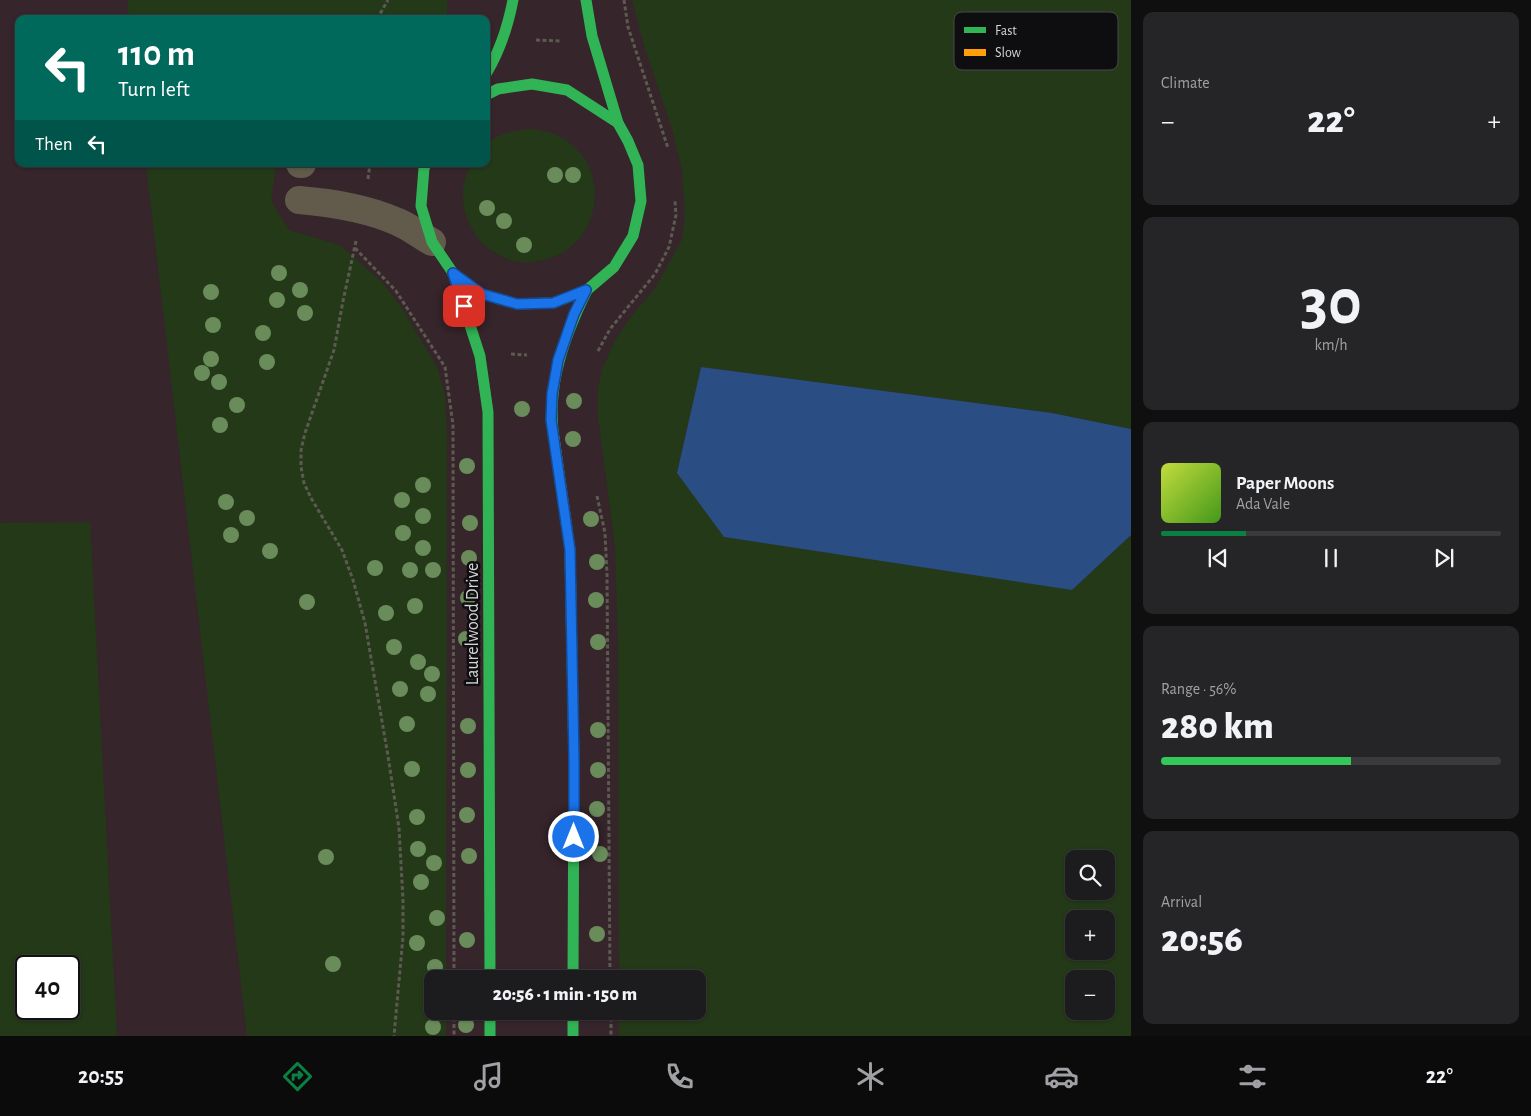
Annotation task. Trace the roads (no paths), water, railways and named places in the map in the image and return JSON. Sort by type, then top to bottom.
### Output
[{"type":"street","points":[[490,68],[505,35],[513,0]]},
{"type":"street","points":[[424,167],[421,206],[432,242],[453,273],[482,294],[517,304],[553,303],[586,290],[614,267],[633,236],[641,201],[638,165],[618,123],[592,36],[586,0]]},
{"type":"street","points":[[490,93],[498,90],[532,84],[567,90],[618,123]]},
{"type":"street","points":[[299,200],[333,203],[399,222],[432,242]]},
{"type":"street","name":"Laurelwood Drive","points":[[453,273],[480,356],[488,412],[490,970]]},
{"type":"street","points":[[573,970],[574,760],[570,550],[551,420],[552,394],[558,360],[574,314],[586,290]]},
{"type":"street","points":[[490,1020],[490,1036]]},
{"type":"street","points":[[573,1020],[573,1036]]},
{"type":"water","points":[[701,367],[1052,413],[1131,429],[1131,535],[1072,590],[724,537],[677,473]]}]
